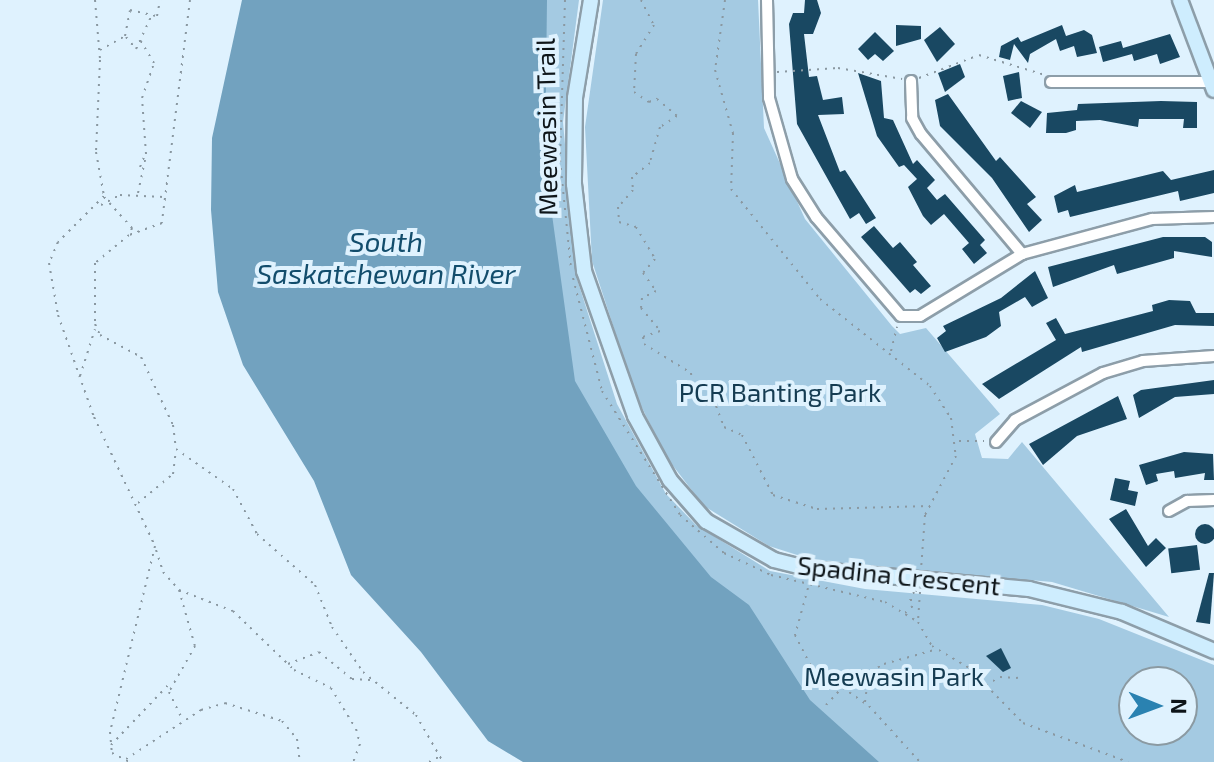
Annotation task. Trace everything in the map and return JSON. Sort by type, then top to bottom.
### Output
[{"type":"street","name":"Spadina Crescent","points":[[591,0],[575,98],[574,184],[584,271],[605,343],[670,480],[706,521],[774,560],[1029,589],[1090,603],[1214,651]]},
{"type":"street","points":[[767,0],[769,98],[783,158],[816,217],[891,309],[908,318],[920,316],[1022,254],[1152,219],[1214,217]]},
{"type":"street","points":[[1051,82],[1213,85],[1180,0]]},
{"type":"street","points":[[911,81],[912,118],[921,134],[1022,254]]},
{"type":"street","points":[[996,442],[1015,420],[1103,373],[1143,361],[1214,356]]},
{"type":"street","points":[[1169,511],[1187,501],[1214,500]]},
{"type":"path","points":[[95,0],[100,51],[96,142],[106,203],[132,228],[129,235]]},
{"type":"path","points":[[139,8],[140,0]]},
{"type":"path","points":[[100,51],[125,36],[130,10],[139,8],[157,16],[160,0]]},
{"type":"path","points":[[80,377],[95,324],[95,263],[129,235],[162,223],[190,0]]},
{"type":"path","name":"Meewasin Trail","points":[[565,0],[562,210],[590,363],[602,391],[680,515],[724,553],[808,585],[863,593],[905,613],[918,622],[935,649],[985,686],[1033,729],[1128,762]]},
{"type":"path","points":[[641,0],[654,25],[636,54],[634,92],[649,102],[657,99],[677,116],[660,127],[650,163],[632,177],[633,190],[618,207],[619,222],[636,227],[655,259],[643,273],[656,291],[642,298],[641,308],[660,331],[643,337],[644,344],[691,373],[693,398],[716,406],[724,427],[742,435],[773,495],[817,509],[840,504],[930,506]]},
{"type":"path","points":[[725,0],[714,59],[719,100],[733,133],[731,189],[826,305],[891,353],[941,401],[957,441],[950,476],[930,506],[915,577],[920,592],[905,613]]},
{"type":"path","points":[[125,36],[136,49],[152,14]]},
{"type":"path","points":[[138,193],[141,168],[138,161],[145,157],[142,98],[154,63],[141,41]]},
{"type":"path","points":[[928,75],[979,55],[1038,69]]},
{"type":"path","points":[[777,72],[838,68],[893,77]]},
{"type":"path","points":[[165,197],[138,193],[100,205],[58,242],[49,263],[80,377],[138,503],[163,572],[179,590],[233,611],[288,664],[331,688],[347,711],[360,744],[353,762]]},
{"type":"path","points":[[100,205],[104,196]]},
{"type":"path","points":[[95,324],[100,335],[141,357],[173,425],[176,449],[173,474],[138,503]]},
{"type":"path","points":[[891,353],[897,327]]},
{"type":"path","points":[[957,441],[977,441]]},
{"type":"path","points":[[176,449],[233,489],[257,534],[315,585],[332,627],[371,680],[416,715],[443,762]]},
{"type":"path","points":[[130,762],[110,746],[119,673],[155,546]]},
{"type":"path","points":[[912,560],[917,560]]},
{"type":"path","points":[[808,585],[795,635],[810,665],[865,704],[920,762]]},
{"type":"path","points":[[110,746],[195,655],[179,590]]},
{"type":"path","points":[[915,602],[918,622]]},
{"type":"path","points":[[826,705],[843,687],[869,676],[884,664],[935,649]]},
{"type":"path","points":[[288,664],[319,652],[352,679],[371,680]]},
{"type":"path","points":[[865,704],[869,676]]},
{"type":"path","points":[[985,686],[1000,677],[1021,678]]},
{"type":"path","points":[[172,682],[169,698],[183,722]]},
{"type":"path","points":[[120,757],[132,756],[215,703],[259,709],[290,729],[300,762]]},
{"type":"path","points":[[429,762],[441,756]]},
{"type":"green space","name":"Meewasin Park","points":[[540,0],[579,0],[563,122],[577,279],[617,404],[666,494],[696,525],[770,571],[865,589],[1042,605],[1099,619],[1214,665],[1214,762],[858,762],[646,513],[563,377],[544,220]]},
{"type":"green space","name":"PCR Banting Park","points":[[603,0],[758,0],[764,128],[805,219],[900,334],[926,328],[1000,414],[975,434],[982,458],[1008,459],[1022,442],[1169,617],[1052,582],[816,561],[769,546],[704,506],[667,458],[636,396],[592,261],[585,127]]},
{"type":"water","name":"South Saskatchewan River","points":[[242,0],[547,0],[545,164],[575,381],[636,486],[711,577],[749,605],[810,700],[879,762],[523,762],[488,741],[421,652],[351,575],[314,481],[243,365],[218,292],[211,210],[212,138]]},
{"type":"building","points":[[805,0],[817,0],[821,13],[813,34],[804,34],[809,77],[817,76],[823,100],[842,97],[844,114],[818,115],[840,172],[845,170],[876,218],[866,224],[859,213],[850,219],[797,124],[789,24],[793,13],[804,13]]},
{"type":"building","points":[[896,25],[921,26],[921,39],[896,46]]},
{"type":"building","points":[[1062,25],[1066,36],[1084,30],[1092,35],[1097,53],[1077,57],[1074,46],[1060,51],[1056,39],[1030,54],[1028,63],[1014,44],[1010,60],[999,57],[1001,46],[1018,37],[1021,42]]},
{"type":"building","points":[[940,27],[955,44],[937,62],[924,40]]},
{"type":"building","points":[[875,32],[894,51],[883,61],[875,54],[868,60],[858,49]]},
{"type":"building","points":[[1170,34],[1180,57],[1160,64],[1157,54],[1134,61],[1132,54],[1103,62],[1099,47],[1121,41],[1123,48]]},
{"type":"building","points":[[960,64],[965,77],[945,92],[938,73]]},
{"type":"building","points":[[1019,72],[1022,98],[1008,101],[1003,76]]},
{"type":"building","points":[[858,73],[881,81],[884,118],[893,120],[913,164],[917,160],[935,180],[927,188],[937,200],[945,194],[985,240],[980,245],[987,253],[974,264],[962,249],[969,243],[944,214],[931,225],[923,216],[908,187],[917,179],[904,165],[899,167],[877,136]]},
{"type":"building","points":[[948,94],[996,161],[1000,157],[1036,197],[1027,204],[1042,220],[1029,232],[992,178],[940,126],[935,100]]},
{"type":"building","points":[[1021,101],[1042,112],[1030,128],[1011,113]]},
{"type":"building","points":[[1197,102],[1197,128],[1183,128],[1184,119],[1139,119],[1138,127],[1100,120],[1076,121],[1076,130],[1066,133],[1046,133],[1047,113],[1077,110],[1078,104]]},
{"type":"building","points":[[1214,170],[1214,193],[1180,201],[1178,191],[1070,217],[1068,210],[1058,213],[1054,196],[1075,185],[1077,192],[1163,171],[1171,180]]},
{"type":"building","points":[[874,226],[893,248],[900,242],[917,262],[913,265],[931,286],[921,294],[915,289],[910,293],[861,237]]},
{"type":"building","points":[[1163,237],[1205,237],[1212,242],[1212,257],[1174,251],[1174,258],[1117,274],[1114,265],[1053,287],[1048,267]]},
{"type":"building","points":[[1035,271],[1048,298],[1032,307],[1025,297],[999,312],[1001,326],[986,337],[945,352],[937,338],[946,331],[943,326],[1001,298]]},
{"type":"building","points":[[1169,300],[1190,301],[1196,313],[1214,313],[1214,326],[1175,325],[1082,352],[1081,347],[999,399],[982,384],[1056,340],[1046,323],[1056,318],[1065,334],[1153,311],[1152,305]]},
{"type":"building","points":[[1214,380],[1214,394],[1175,397],[1139,418],[1133,395],[1141,390]]},
{"type":"building","points":[[1118,396],[1127,419],[1077,436],[1043,465],[1029,444]]},
{"type":"building","points":[[1184,452],[1213,454],[1214,480],[1204,480],[1205,473],[1175,478],[1174,471],[1156,474],[1158,481],[1146,485],[1139,465]]},
{"type":"building","points":[[1115,478],[1130,481],[1128,490],[1138,492],[1135,506],[1110,500]]},
{"type":"building","points":[[1126,509],[1148,546],[1156,538],[1166,548],[1146,567],[1109,519]]},
{"type":"building","points":[[1201,524],[1209,524],[1215,534],[1209,544],[1201,544],[1195,538],[1195,530]]},
{"type":"building","points":[[1197,545],[1200,570],[1171,573],[1168,549]]},
{"type":"building","points":[[1209,573],[1214,573],[1210,624],[1196,622]]},
{"type":"building","points":[[1001,648],[1011,668],[1003,672],[986,656]]}]
